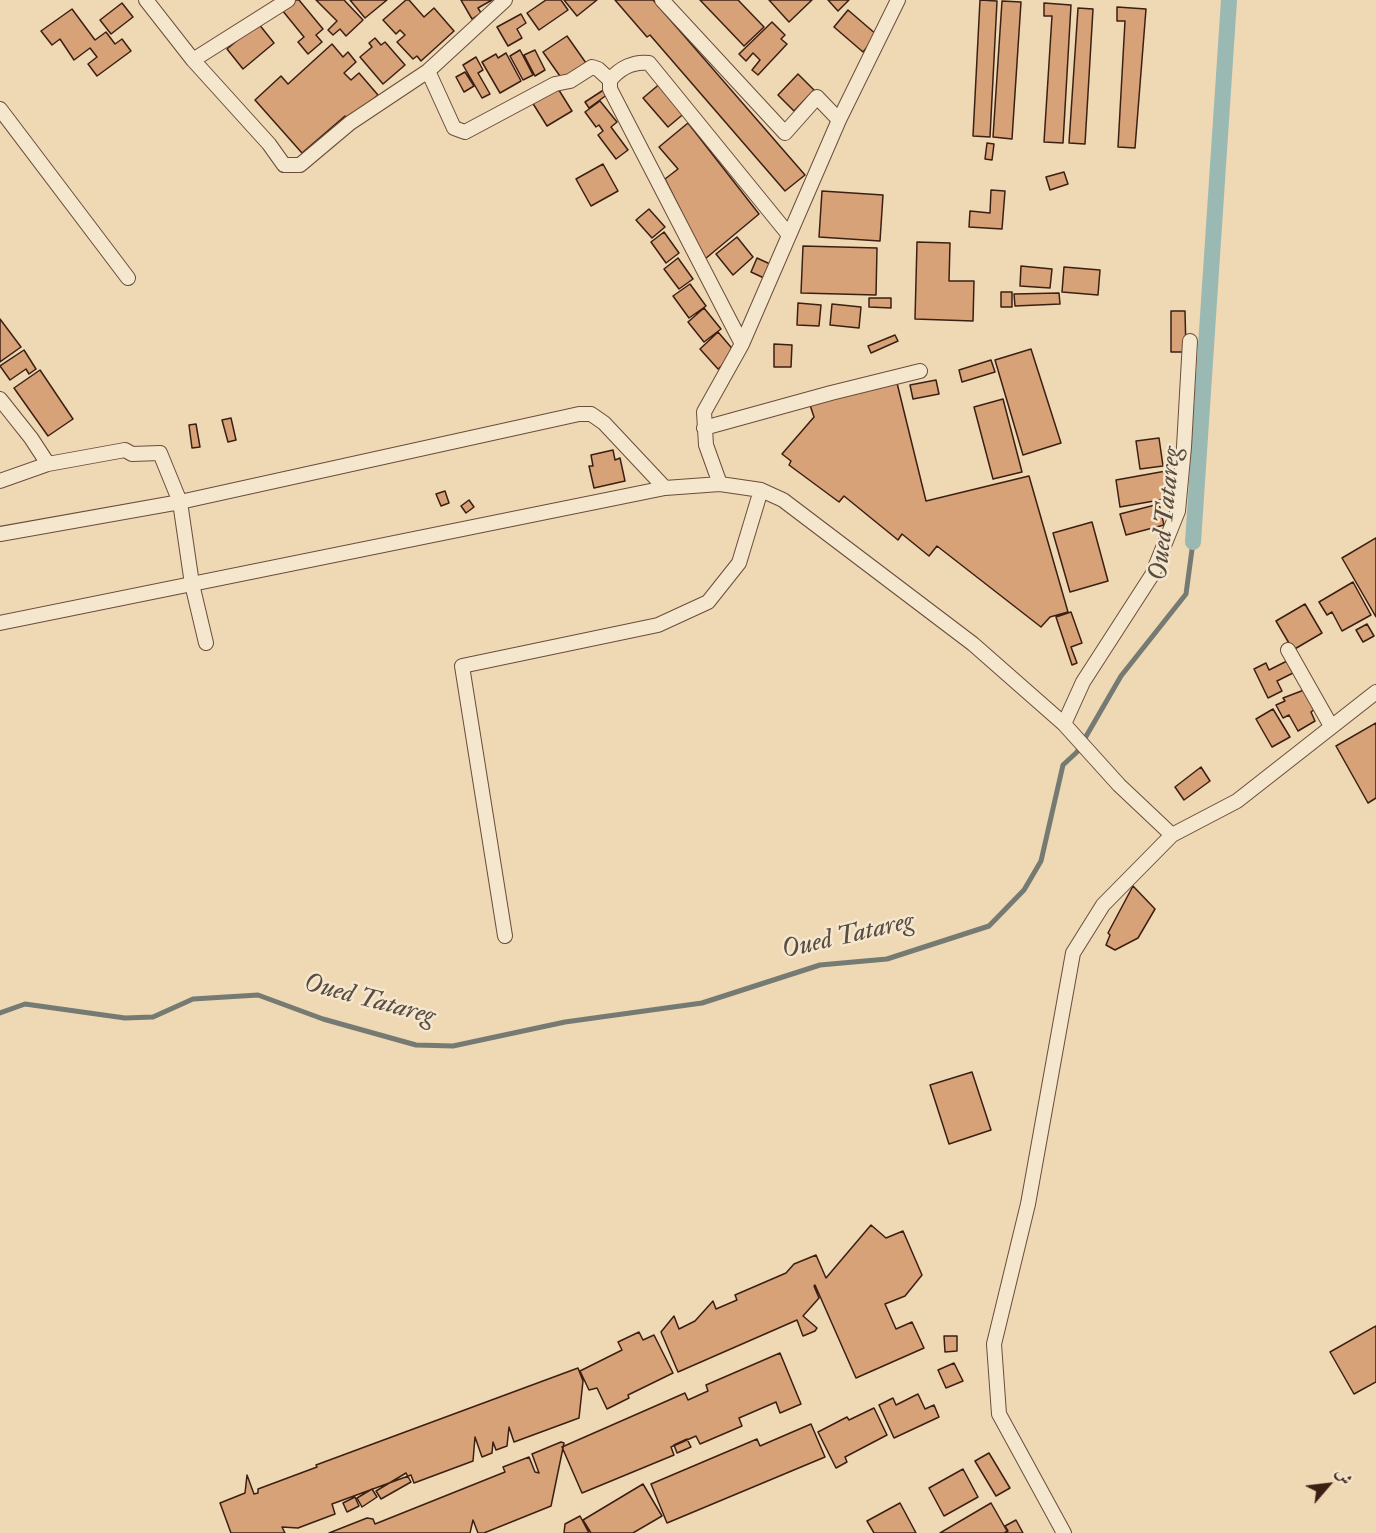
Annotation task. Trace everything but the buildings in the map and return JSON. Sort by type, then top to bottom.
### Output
[{"type":"street","points":[[146,0],[193,60],[269,144],[284,165],[300,165],[350,123],[428,71],[505,0]]},
{"type":"street","points":[[193,60],[288,0]]},
{"type":"street","points":[[662,0],[784,133],[817,97],[839,120]]},
{"type":"street","points":[[720,484],[706,445],[704,412],[742,344],[839,120],[898,0]]},
{"type":"street","points":[[742,344],[610,89],[610,80],[615,74],[639,62],[649,63],[789,235]]},
{"type":"street","points":[[428,71],[454,128],[465,132],[555,84],[570,81],[592,67],[598,69],[610,80]]},
{"type":"street","points":[[0,109],[128,278]]},
{"type":"street","points":[[1064,724],[1083,682],[1152,575],[1178,512],[1190,341]]},
{"type":"street","points":[[704,428],[920,371]]},
{"type":"street","points":[[0,399],[32,438],[48,464]]},
{"type":"street","points":[[0,534],[180,502],[579,414],[591,414],[604,423],[665,488]]},
{"type":"street","points":[[0,481],[48,464],[124,450],[132,454],[160,453],[180,502],[192,584],[206,643]]},
{"type":"street","points":[[0,623],[665,488],[720,484],[761,489],[783,500],[973,644],[1064,724],[1119,785],[1172,835]]},
{"type":"street","points":[[505,936],[462,666],[658,625],[708,602],[739,563],[761,489]]},
{"type":"street","points":[[1288,650],[1330,726]]},
{"type":"street","points":[[1064,1533],[999,1414],[994,1344],[1028,1204],[1073,952],[1103,905],[1172,835],[1237,801],[1376,692]]},
{"type":"waterway","name":"Oued Tatareg","points":[[1193,542],[1229,0]]},
{"type":"waterway","name":"Oued Tatareg","points":[[0,1013],[25,1004],[125,1018],[153,1017],[193,999],[258,995],[323,1019],[416,1045],[453,1046],[565,1022],[702,1003],[820,965],[887,959],[989,926],[1024,890],[1041,861],[1063,765],[1077,752],[1121,676],[1186,594],[1193,542]]}]
